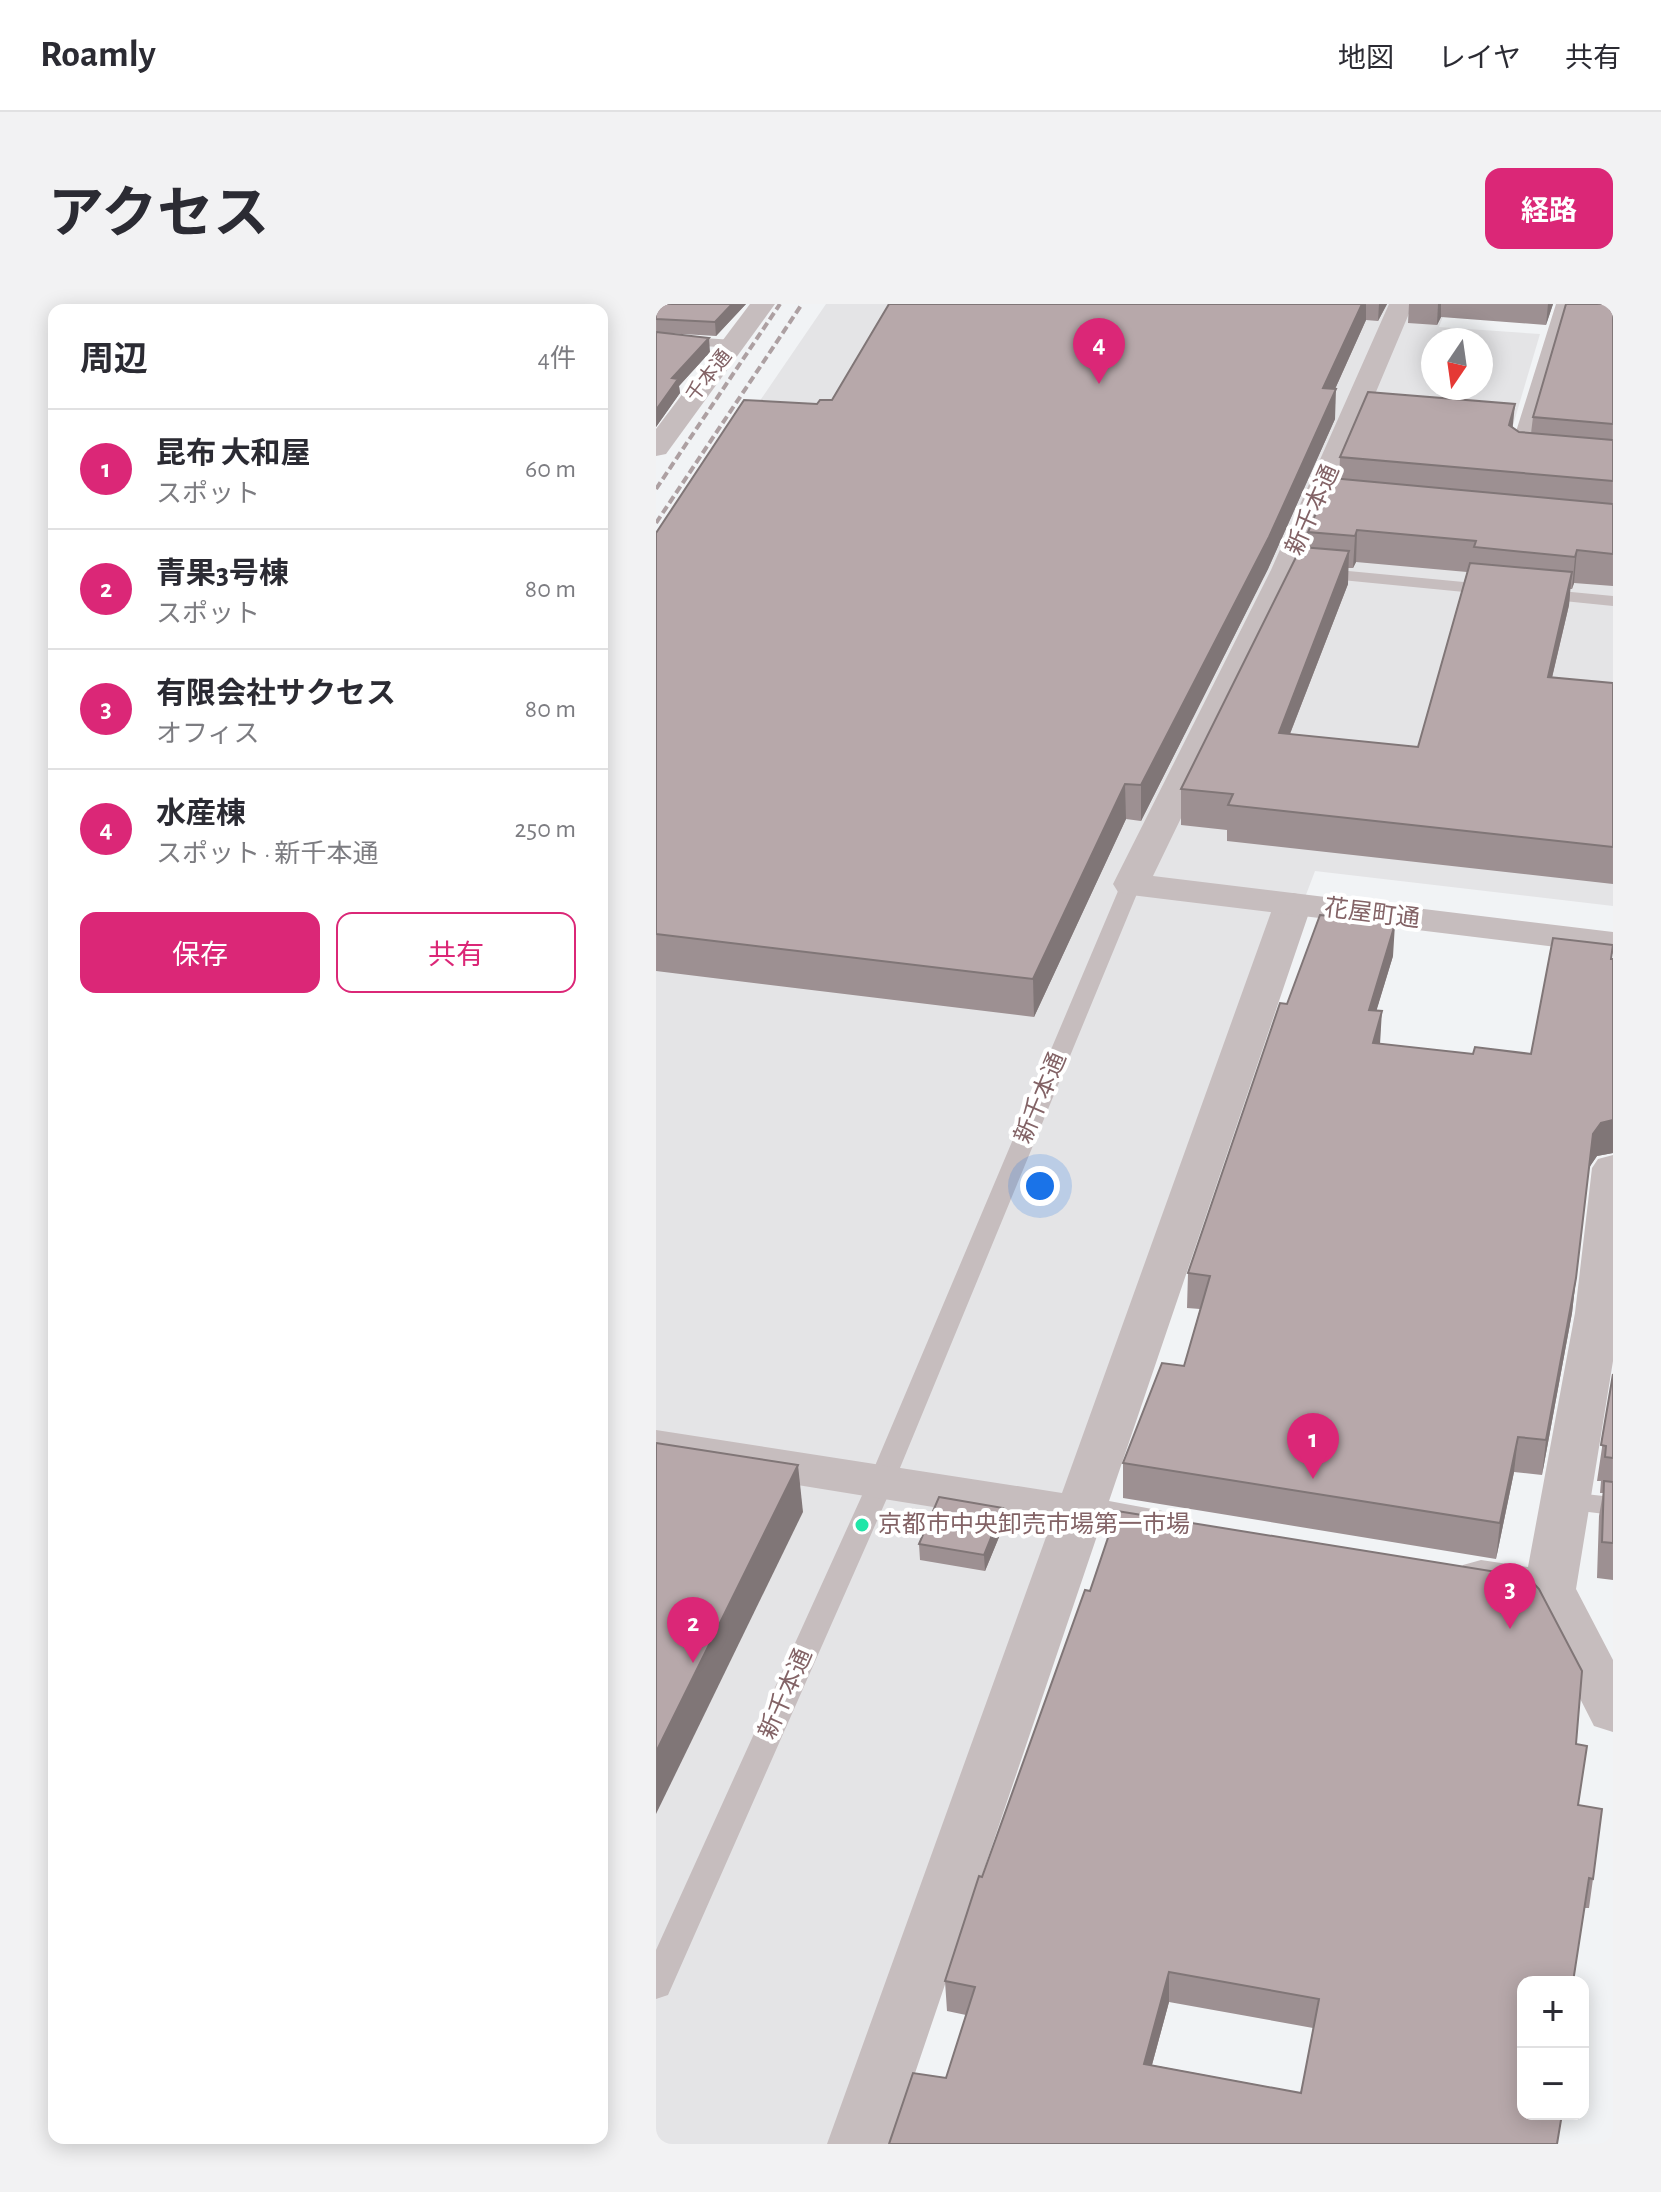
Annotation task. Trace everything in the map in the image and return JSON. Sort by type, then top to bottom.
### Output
[{"type":"street","name":"千本通","points":[[656,448],[670,408],[734,344],[763,304]]},
{"type":"street","name":"新千本通","points":[[1131,884],[1286,570],[1401,304]]},
{"type":"street","points":[[1319,498],[1350,501]]},
{"type":"street","name":"花屋町通","points":[[1131,884],[1613,943]]},
{"type":"street","points":[[859,2144],[1293,904]]},
{"type":"street","points":[[1613,1168],[1606,1314],[1550,1589],[1613,1712]]},
{"type":"street","points":[[656,1446],[1221,1536]]},
{"type":"street","points":[[1440,1572],[1550,1589]]},
{"type":"lane","points":[[1544,456],[1517,454],[1563,304]]},
{"type":"lane","points":[[656,339],[734,344]]},
{"type":"lane","points":[[1286,570],[1613,601]]},
{"type":"lane","name":"新千本通","points":[[656,1986],[882,1480],[1131,884]]},
{"type":"lane","points":[[1566,1501],[1613,1506]]},
{"type":"shaded area","name":"京都市中央卸売市場第一市場","points":[[826,304],[1448,304],[1439,327],[1453,328],[1421,328],[1421,400],[1493,400],[1493,331],[1540,334],[1511,432],[1613,532],[1613,906],[1315,871],[834,2144],[656,2144],[656,553]]},
{"type":"building","points":[[656,304],[732,304],[715,322],[656,319]]},
{"type":"building","points":[[889,304],[1362,304],[1323,388],[1336,389],[1269,537],[1141,785],[1125,784],[1033,979],[656,934],[656,533],[744,400],[817,404],[820,400],[832,400]]},
{"type":"building","points":[[1566,304],[1613,304],[1613,424],[1533,417]]},
{"type":"building","points":[[656,332],[709,338],[672,378],[678,379],[656,410]]},
{"type":"building","points":[[1368,392],[1421,396],[1421,400],[1515,404],[1509,425],[1519,432],[1613,440],[1613,481],[1340,457]]},
{"type":"building","points":[[1331,478],[1613,504],[1613,554],[1577,550],[1575,557],[1474,547],[1476,541],[1357,530],[1355,536],[1308,532]]},
{"type":"building","points":[[1301,547],[1349,551],[1279,733],[1418,747],[1470,563],[1572,572],[1548,677],[1613,683],[1613,847],[1228,805],[1233,794],[1181,789]]},
{"type":"building","points":[[1320,915],[1395,924],[1369,1010],[1382,1011],[1373,1043],[1473,1054],[1475,1047],[1531,1054],[1553,938],[1613,945],[1613,1120],[1601,1123],[1593,1134],[1576,1278],[1546,1440],[1518,1437],[1500,1523],[1123,1463],[1162,1363],[1184,1366],[1210,1276],[1188,1273],[1280,1003],[1287,1004]]},
{"type":"building","points":[[1613,1374],[1613,1458],[1605,1457],[1606,1446],[1601,1445]]},
{"type":"building","points":[[656,1443],[798,1465],[656,1752]]},
{"type":"building","points":[[1604,1481],[1613,1482],[1613,1543],[1602,1542]]},
{"type":"building","points":[[939,1497],[1003,1508],[984,1555],[919,1544]]},
{"type":"building","points":[[1117,1511],[1528,1577],[1539,1589],[1582,1671],[1576,1744],[1587,1746],[1578,1805],[1602,1809],[1593,1879],[1589,1878],[1574,1976],[1517,1976],[1517,2120],[1561,2120],[1557,2144],[889,2144],[913,2073],[946,2078],[975,1987],[945,1981],[979,1876],[982,1877],[1085,1590],[1090,1591]],"holes":[[[1169,1972],[1319,1999],[1301,2093],[1144,2064]]]},
{"type":"railway","points":[[656,489],[780,304]]},
{"type":"railway","points":[[656,523],[802,304]]},
{"type":"place","name":"水産棟","points":[[1099,384]]},
{"type":"place","name":"昆布 大和屋","points":[[1313,1479]]},
{"type":"place","name":"京都市中央卸売市場第一市場","points":[[862,1525]]},
{"type":"place","name":"有限会社サクセス","points":[[1510,1629]]},
{"type":"place","name":"青果3号棟","points":[[693,1663]]}]
